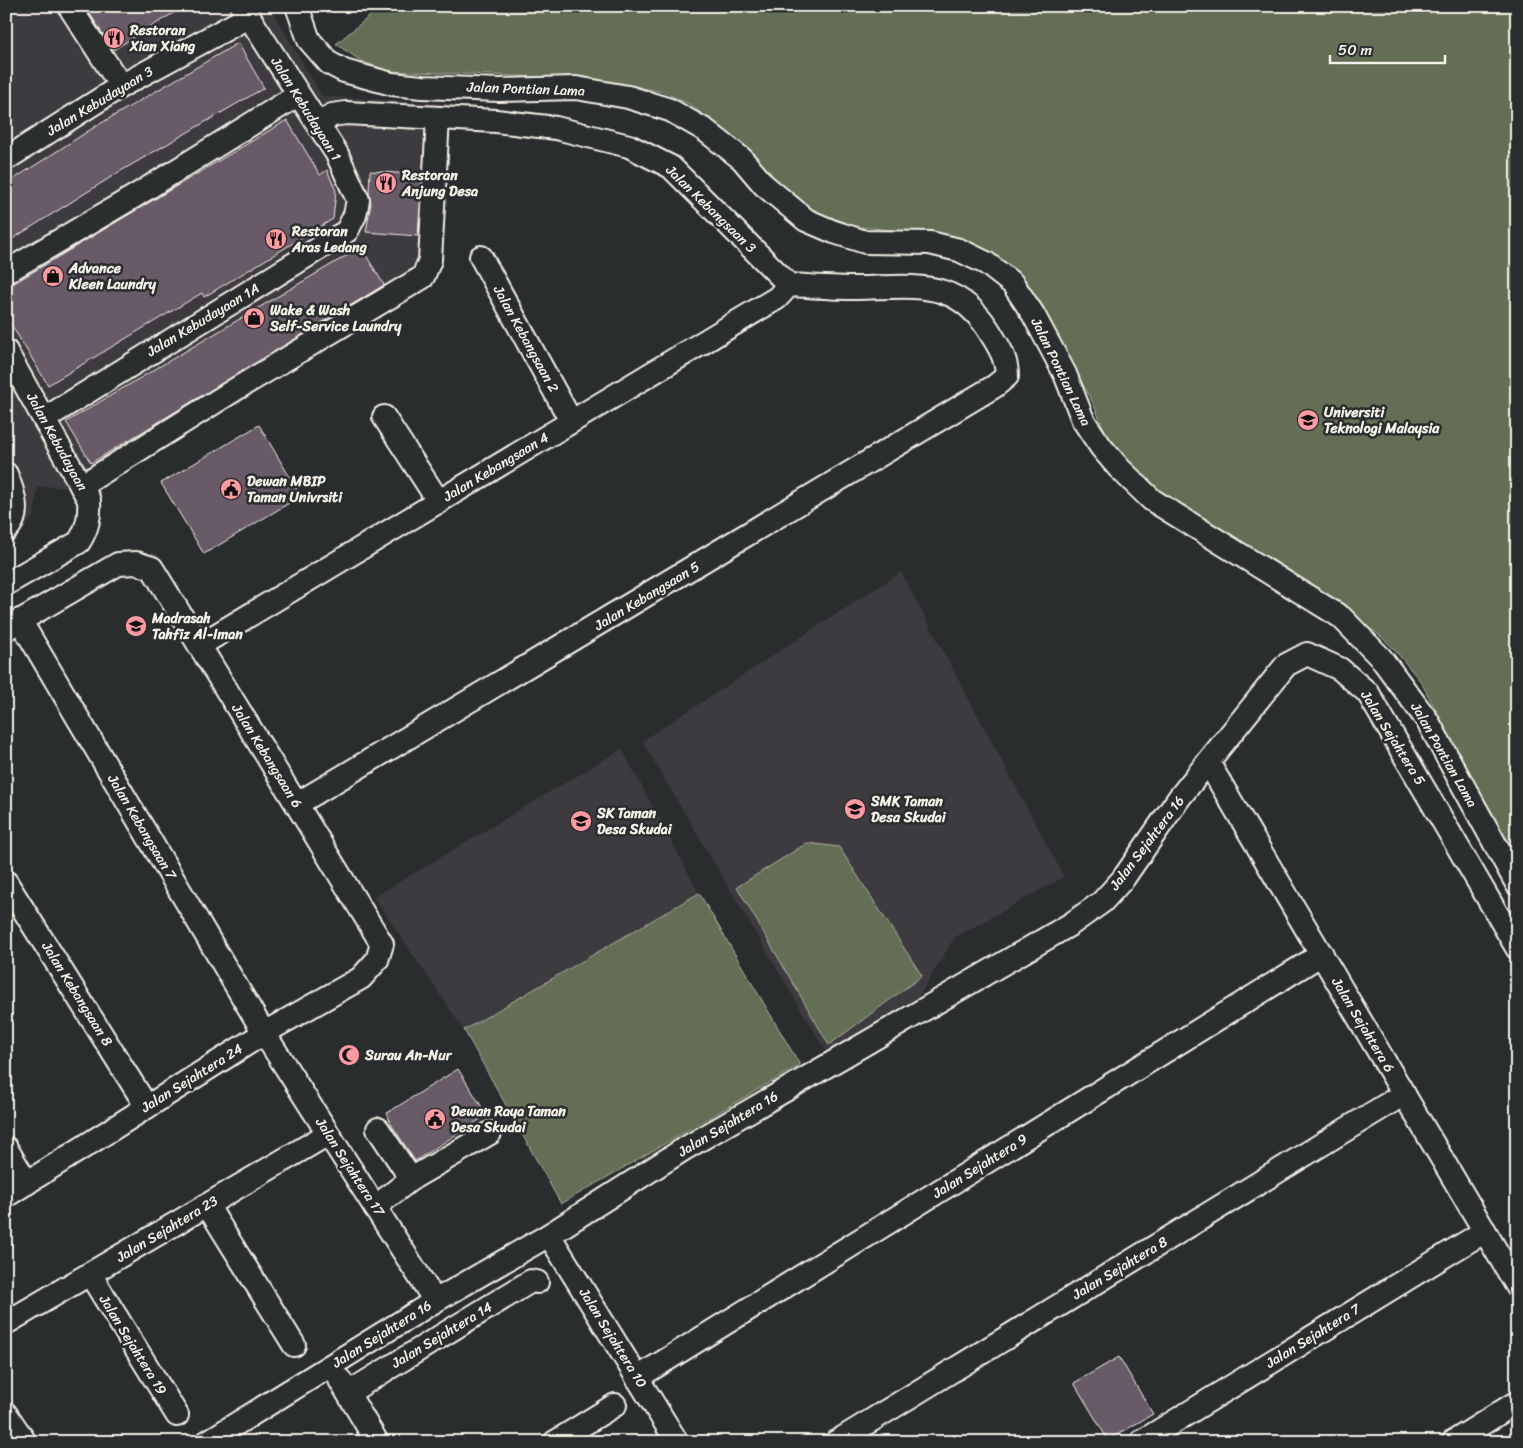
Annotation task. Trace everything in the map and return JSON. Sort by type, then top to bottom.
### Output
[{"type":"street","points":[[70,6],[121,86]]},
{"type":"street","points":[[285,6],[309,40]]},
{"type":"street","name":"Jalan Pontian Lama","points":[[297,6],[309,40],[329,63],[336,67],[392,84],[499,90],[576,88],[628,97],[670,110],[705,130],[742,159],[764,185],[806,220],[865,242],[930,243],[959,250],[986,263],[1013,284],[1033,314],[1065,374],[1083,420],[1118,468],[1152,500],[1341,617],[1381,658],[1427,720],[1517,884]]},
{"type":"street","name":"Jalan Kebudayaan 3","points":[[6,159],[121,86],[245,12]]},
{"type":"street","name":"Jalan Kebudayaan 1","points":[[245,12],[337,154],[358,200],[355,216]]},
{"type":"street","points":[[6,272],[135,196],[298,95]]},
{"type":"street","name":"Jalan Kebangsaan 3","points":[[319,126],[332,115],[346,113],[496,121],[556,128],[629,146],[671,167],[789,285]]},
{"type":"street","points":[[81,486],[236,389],[423,277],[430,260],[438,118]]},
{"type":"street","name":"Jalan Kebudayaan 1A","points":[[44,419],[347,230],[355,216]]},
{"type":"street","name":"Jalan Kebangsaan 2","points":[[481,257],[571,421]]},
{"type":"street","name":"Jalan Kebangsaan 5","points":[[297,804],[995,386],[1007,376],[1007,364],[989,330],[971,308],[950,294],[935,288],[854,288],[789,285]]},
{"type":"street","name":"Jalan Kebangsaan 4","points":[[200,645],[777,298],[789,285]]},
{"type":"street","name":"Jalan Kebudayaan","points":[[6,351],[81,486],[88,500],[90,516],[85,533],[79,542],[6,584]]},
{"type":"street","points":[[384,417],[439,502]]},
{"type":"street","points":[[6,474],[16,498],[8,529]]},
{"type":"street","name":"Jalan Kebangsaan 6","points":[[13,624],[118,564],[136,563],[152,568],[382,944],[377,960]]},
{"type":"street","name":"Jalan Kebangsaan 7","points":[[13,624],[264,1033]]},
{"type":"street","name":"Jalan Sejahtera 5","points":[[1209,764],[1286,665],[1307,654],[1340,669],[1368,693],[1517,948]]},
{"type":"street","name":"Jalan Sejahtera 6","points":[[1209,764],[1517,1286]]},
{"type":"street","name":"Jalan Sejahtera 16","points":[[207,1442],[435,1301],[549,1235],[684,1149],[1071,924],[1102,902],[1123,879],[1179,798],[1209,764]]},
{"type":"street","name":"Jalan Kebangsaan 8","points":[[6,882],[147,1107]]},
{"type":"street","name":"Jalan Sejahtera 9","points":[[637,1378],[1322,954]]},
{"type":"street","name":"Jalan Sejahtera 24","points":[[6,1196],[264,1033],[361,978],[377,960]]},
{"type":"street","name":"Jalan Sejahtera 17","points":[[264,1033],[435,1301]]},
{"type":"street","name":"Jalan Sejahtera 8","points":[[836,1442],[1404,1094]]},
{"type":"street","points":[[378,1129],[411,1180]]},
{"type":"street","points":[[375,1207],[411,1180],[490,1133]]},
{"type":"street","name":"Jalan Sejahtera 23","points":[[6,1323],[328,1134]]},
{"type":"street","points":[[6,1148],[27,1183]]},
{"type":"street","points":[[207,1205],[294,1346]]},
{"type":"street","name":"Jalan Sejahtera 7","points":[[1142,1442],[1485,1231]]},
{"type":"street","name":"Jalan Sejahtera 10","points":[[549,1235],[677,1442]]},
{"type":"street","name":"Jalan Sejahtera 19","points":[[90,1274],[177,1415]]},
{"type":"street","name":"Jalan Sejahtera 14","points":[[348,1393],[531,1281],[537,1282]]},
{"type":"street","points":[[332,1366],[377,1442]]},
{"type":"street","points":[[1454,1442],[1517,1402]]},
{"type":"street","points":[[554,1442],[615,1405]]},
{"type":"street","points":[[6,1414],[25,1442]]},
{"type":"shaded area","points":[[6,6],[269,6],[322,96],[452,104],[429,285],[95,489],[38,486],[34,515],[6,554]]},
{"type":"shaded area","name":"SMK Taman Desa Skudai","points":[[901,572],[1064,877],[954,938],[915,1003],[831,1060],[642,741]]},
{"type":"shaded area","name":"SK Taman Desa Skudai","points":[[622,749],[699,893],[464,1030],[374,897]]},
{"type":"green space","name":"Universiti Teknologi Malaysia","points":[[382,6],[1517,6],[1517,862],[1421,682],[1393,648],[1377,633],[1217,533],[1140,479],[1107,436],[1093,403],[1031,289],[1003,261],[981,247],[949,236],[833,224],[812,217],[693,106],[663,92],[620,84],[567,78],[389,71],[361,61],[336,44]]},
{"type":"green space","points":[[807,843],[839,847],[922,976],[829,1045],[737,887]]},
{"type":"green space","points":[[699,893],[800,1065],[561,1204],[464,1030]]},
{"type":"building","points":[[85,6],[185,6],[113,50]]},
{"type":"building","points":[[238,43],[264,88],[119,172],[6,243],[6,184],[93,128]]},
{"type":"building","points":[[287,120],[320,175],[327,170],[336,191],[333,219],[204,297],[202,293],[48,385],[6,316],[6,288]]},
{"type":"building","points":[[370,171],[422,175],[418,236],[366,232],[371,203],[369,192]]},
{"type":"building","points":[[361,247],[384,285],[91,463],[66,422]]},
{"type":"building","name":"Dewan MBIP Taman Univrsiti","points":[[259,425],[301,496],[204,554],[161,483]]},
{"type":"building","name":"Dewan Raya Taman Desa Skudai","points":[[458,1069],[487,1115],[415,1161],[391,1124],[387,1113]]},
{"type":"building","points":[[1119,1357],[1153,1414],[1108,1440],[1074,1383]]},
{"type":"place","name":"Restoran Xian Xiang","points":[[114,38]]},
{"type":"place","name":"Restoran Anjung Desa","points":[[386,183]]},
{"type":"place","name":"Restoran Aras Ledang","points":[[276,239]]},
{"type":"place","name":"Advance Kleen Laundry","points":[[53,276]]},
{"type":"place","name":"Wake & Wash Self-Service Laundry","points":[[254,318]]},
{"type":"place","name":"Universiti Teknologi Malaysia","points":[[1308,420]]},
{"type":"place","name":"Dewan MBIP Taman Univrsiti","points":[[231,489]]},
{"type":"place","name":"Madrasah Tahfiz Al-Iman","points":[[136,626]]},
{"type":"place","name":"SMK Taman Desa Skudai","points":[[855,809]]},
{"type":"place","name":"SK Taman Desa Skudai","points":[[581,821]]},
{"type":"place","name":"Surau An-Nur","points":[[349,1055]]},
{"type":"place","name":"Dewan Raya Taman Desa Skudai","points":[[435,1119]]}]
